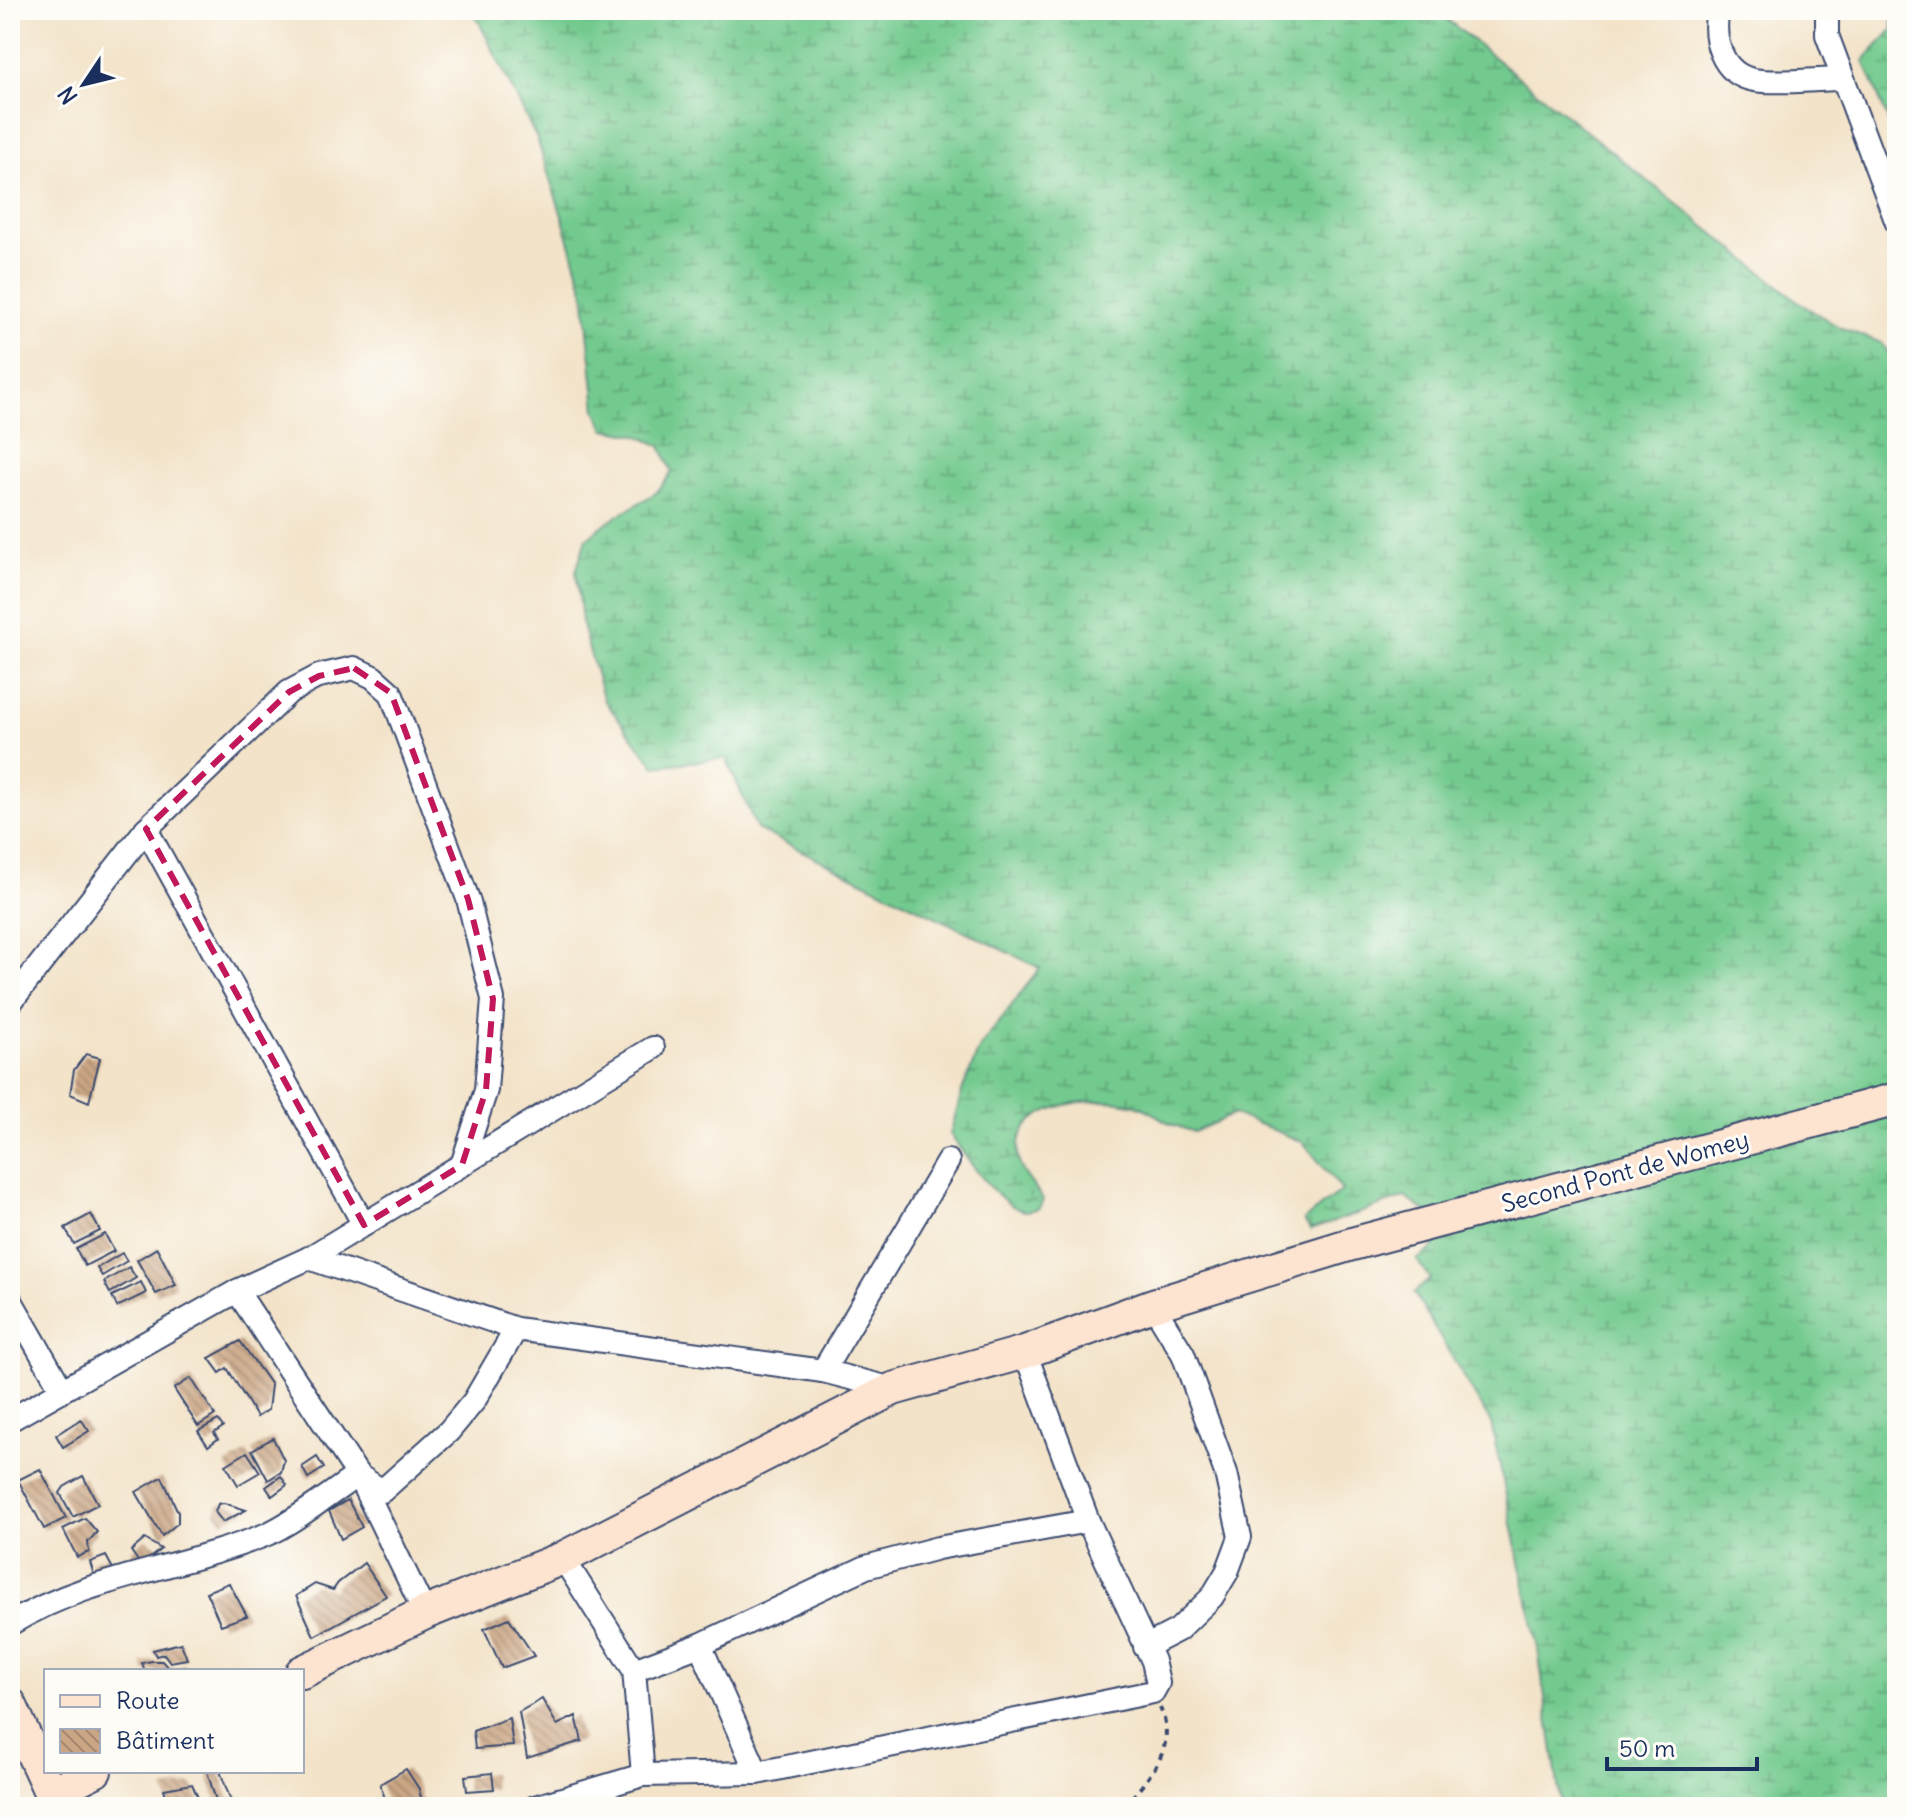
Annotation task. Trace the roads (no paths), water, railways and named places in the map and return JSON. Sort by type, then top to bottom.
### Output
[{"type":"main road","name":"Second Pont de Womey","points":[[304,1671],[425,1613],[563,1558],[893,1389],[1025,1352],[1153,1305],[1352,1244],[1897,1099]]},
{"type":"main road","points":[[10,1704],[55,1800],[92,1773]]},
{"type":"street","points":[[1718,10],[1715,25],[1719,50],[1733,71],[1753,80],[1843,79]]},
{"type":"street","points":[[1827,10],[1827,35],[1897,223]]},
{"type":"street","points":[[10,1003],[146,829],[289,692],[319,676],[354,668],[373,677],[391,693],[468,899],[493,999],[486,1090],[462,1165]]},
{"type":"street","points":[[146,829],[364,1225]]},
{"type":"street","points":[[10,1420],[237,1291],[309,1258],[653,1048]]},
{"type":"street","points":[[823,1371],[948,1161]]},
{"type":"street","points":[[309,1258],[516,1329],[823,1371],[893,1389]]},
{"type":"street","points":[[237,1291],[358,1475],[425,1613]]},
{"type":"street","points":[[10,1299],[62,1390]]},
{"type":"street","points":[[1145,1647],[1178,1630],[1212,1597],[1227,1572],[1240,1537],[1226,1473],[1183,1354],[1153,1305]]},
{"type":"street","points":[[358,1475],[382,1491],[438,1441],[474,1401],[516,1329]]},
{"type":"street","points":[[535,1807],[643,1775],[757,1773],[1153,1692],[1158,1683],[1153,1661],[1088,1521],[1025,1352]]},
{"type":"street","points":[[10,1624],[99,1583],[198,1557],[268,1534],[358,1475]]},
{"type":"street","points":[[634,1670],[700,1645],[866,1567],[938,1548],[1088,1521]]},
{"type":"street","points":[[563,1558],[634,1670],[643,1775]]},
{"type":"street","points":[[700,1645],[757,1773]]}]
